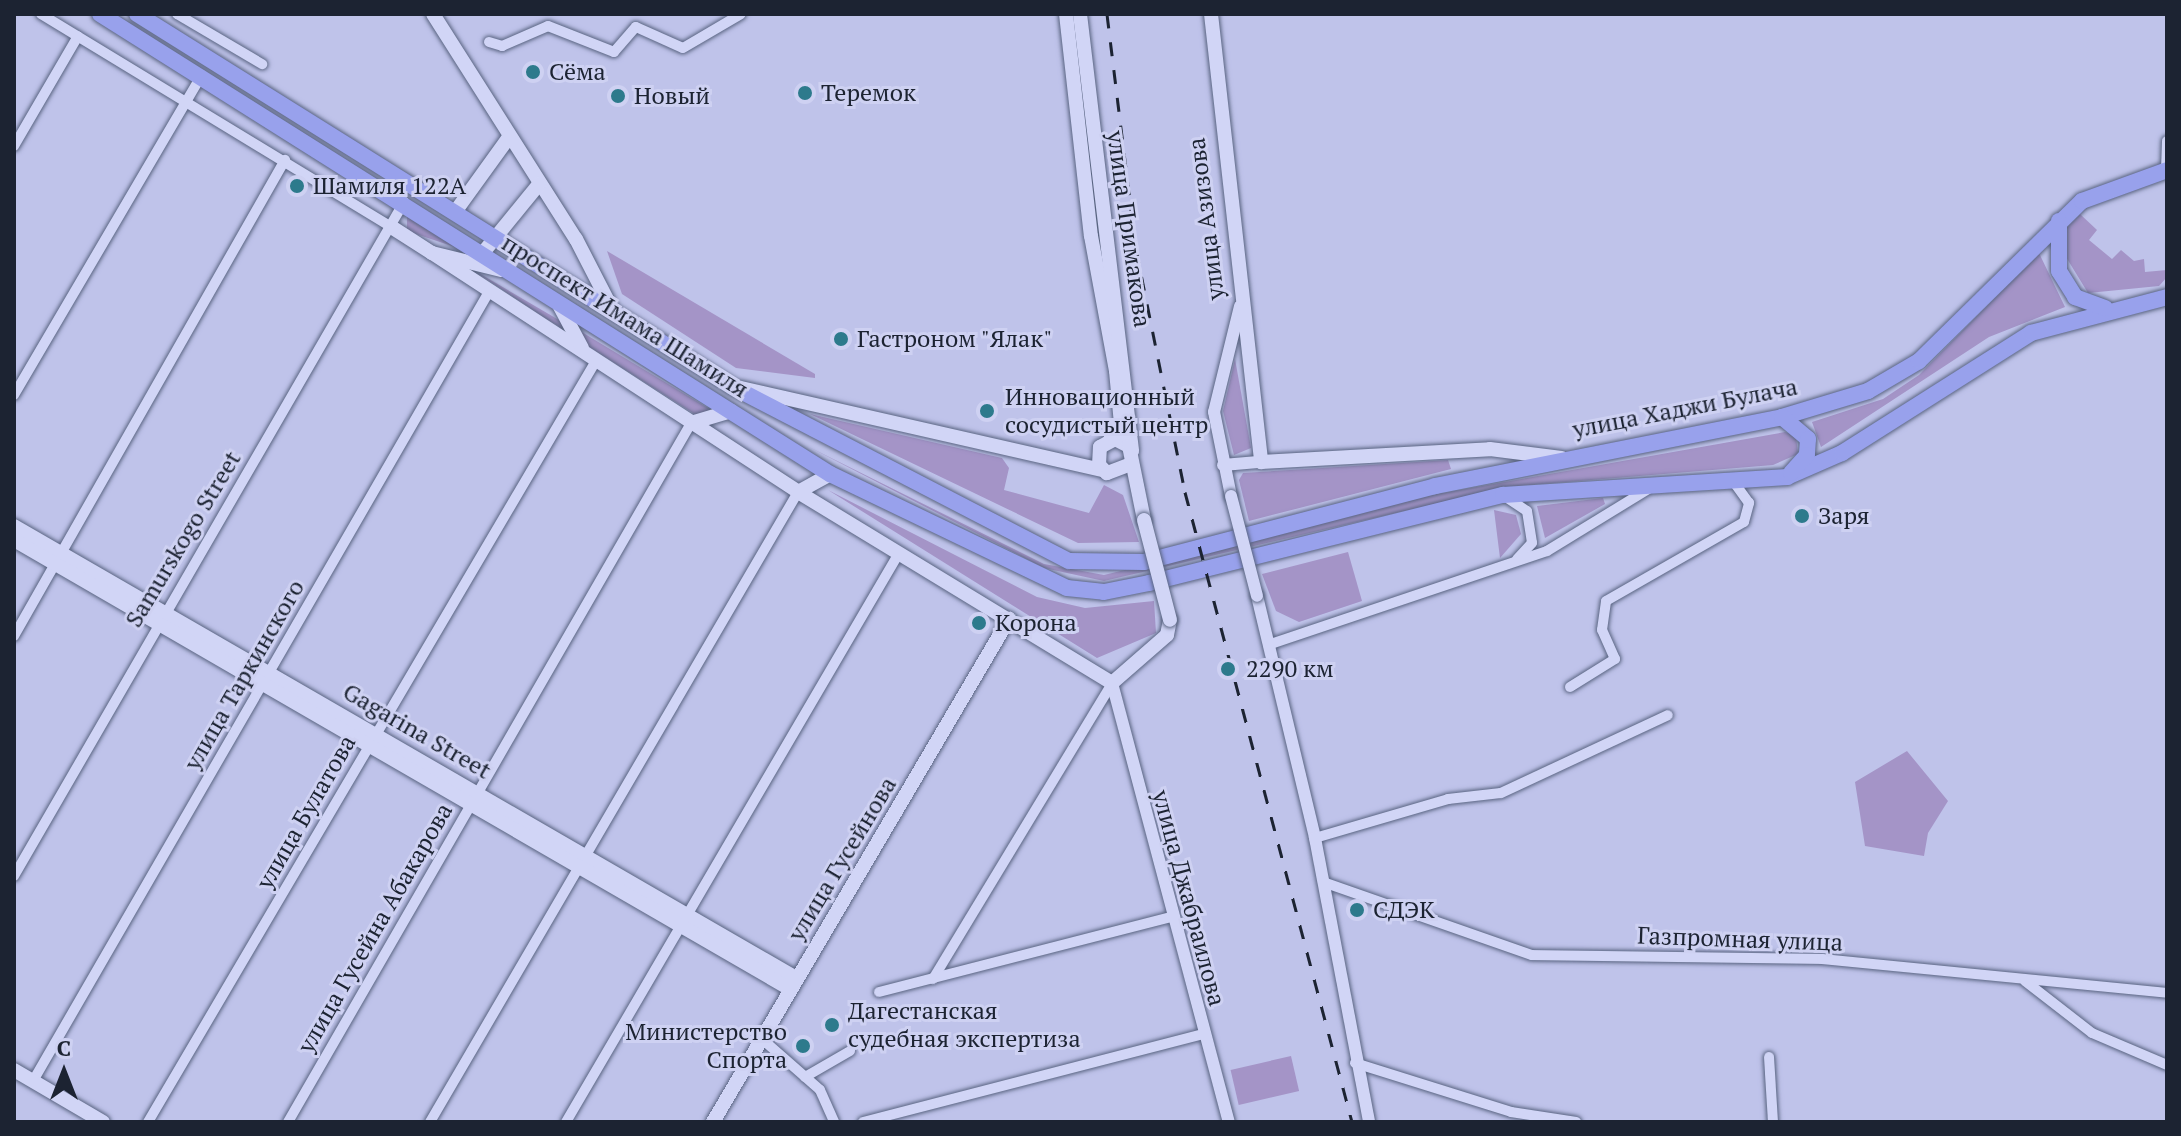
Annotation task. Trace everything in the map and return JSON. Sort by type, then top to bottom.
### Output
[{"type":"main road","name":"проспект Имама Шамиля","points":[[100,14],[404,201],[558,303],[830,474],[1067,588],[1104,592],[1149,583],[1503,495]]},
{"type":"main road","name":"проспект Имама Шамиля","points":[[137,14],[733,387],[783,415],[1029,545],[1069,561],[1144,562]]},
{"type":"main road","points":[[433,14],[539,184],[612,309]]},
{"type":"main road","name":"улица Примакова","points":[[1066,14],[1091,236],[1117,384],[1121,424],[1110,440]]},
{"type":"main road","name":"улица Примакова","points":[[1080,14],[1132,457]]},
{"type":"main road","name":"улица Азизова","points":[[1203,14],[1244,306]]},
{"type":"main road","name":"улица Азизова","points":[[1211,14],[1261,462]]},
{"type":"main road","points":[[455,212],[509,137]]},
{"type":"main road","name":"улица Хаджи Булача","points":[[1144,562],[1497,472],[1782,417],[1868,391],[1919,361],[2059,221],[2096,193],[2167,170]]},
{"type":"main road","points":[[482,254],[497,240],[539,184]]},
{"type":"main road","points":[[2059,221],[2054,257],[2068,288],[2084,303],[2110,307]]},
{"type":"main road","points":[[393,228],[798,492],[1112,683],[1167,635],[1170,620],[1139,500],[1132,457],[1110,440],[1097,453],[1107,472],[1139,500]]},
{"type":"main road","points":[[432,253],[513,273]]},
{"type":"main road","points":[[1503,495],[1787,477],[1842,453],[1980,358],[2031,333],[2110,307],[2167,297]]},
{"type":"main road","points":[[558,303],[582,349]]},
{"type":"main road","name":"проспект Имама Шамиля","points":[[733,387],[1107,472]]},
{"type":"main road","points":[[783,415],[785,400],[794,399]]},
{"type":"main road","points":[[691,423],[731,411]]},
{"type":"main road","points":[[1782,417],[1808,439],[1803,463],[1787,477]]},
{"type":"main road","points":[[1490,449],[1497,472]]},
{"type":"main road","points":[[1261,462],[1490,449],[1561,458]]},
{"type":"main road","name":"проспект Имама Шамиля","points":[[1062,461],[1097,453]]},
{"type":"main road","points":[[1107,472],[1132,457]]},
{"type":"main road","points":[[798,492],[830,474]]},
{"type":"main road","name":"Gagarina Street","points":[[14,526],[58,559]]},
{"type":"main road","name":"Gagarina Street","points":[[14,540],[58,559],[266,676],[683,916],[793,984]]},
{"type":"main road","name":"улица Гусейнова","points":[[713,1122],[1009,619]]},
{"type":"main road","points":[[14,1070],[103,1122]]},
{"type":"street","points":[[41,14],[393,228]]},
{"type":"street","points":[[177,14],[262,64]]},
{"type":"street","points":[[489,42],[502,46],[548,26],[614,52],[636,27],[683,48],[741,14]]},
{"type":"street","points":[[14,146],[78,36]]},
{"type":"street","points":[[14,395],[202,75]]},
{"type":"street","points":[[2167,141],[2167,170]]},
{"type":"street","points":[[14,636],[285,160]]},
{"type":"street","name":"Samurskogo Street","points":[[14,876],[159,616],[393,228],[404,201]]},
{"type":"street","name":"улица Таркинского","points":[[33,1081],[490,290]]},
{"type":"street","name":"улица Азизова","points":[[1244,306],[1214,412],[1223,465],[1271,644],[1315,838],[1353,1063],[1369,1122]]},
{"type":"street","name":"улица Булатова","points":[[148,1122],[597,359]]},
{"type":"street","name":"улица Гусейна Абакарова","points":[[288,1122],[473,795],[691,423]]},
{"type":"street","points":[[1223,465],[1261,462]]},
{"type":"street","points":[[1570,687],[1615,659],[1602,630],[1606,601],[1744,522],[1747,496],[1731,480]]},
{"type":"street","points":[[1271,644],[1547,551],[1659,483]]},
{"type":"street","points":[[430,1122],[582,857],[798,492]]},
{"type":"street","points":[[1498,570],[1532,543],[1527,511],[1503,495]]},
{"type":"street","points":[[566,1122],[683,916],[899,553]]},
{"type":"street","points":[[933,979],[1112,683]]},
{"type":"street","name":"улица Джабраилова","points":[[1112,683],[1171,917],[1229,1122]]},
{"type":"street","points":[[1315,838],[1448,799],[1501,793],[1668,715]]},
{"type":"street","name":"Газпромная улица","points":[[1323,882],[1532,955],[1822,959],[2167,993]]},
{"type":"street","points":[[879,992],[1171,917]]},
{"type":"street","points":[[2025,981],[2092,1033],[2167,1065]]},
{"type":"street","points":[[863,1122],[1203,1034]]},
{"type":"street","points":[[762,1039],[820,1090],[834,1122]]},
{"type":"street","points":[[805,1077],[850,1051]]},
{"type":"street","points":[[1769,1057],[1775,1122]]},
{"type":"street","points":[[1353,1063],[1510,1117],[1576,1122]]},
{"type":"shaded area","points":[[407,211],[464,250],[407,231]]},
{"type":"shaded area","points":[[2080,214],[2097,230],[2089,240],[2112,259],[2121,250],[2134,261],[2144,259],[2145,272],[2167,270],[2167,277],[2159,286],[2088,293],[2066,257],[2066,228]]},
{"type":"shaded area","points":[[607,251],[815,374],[815,378],[736,368],[622,294]]},
{"type":"shaded area","points":[[2039,253],[2065,307],[1989,337],[1821,447],[1812,422],[1883,399],[1919,375]]},
{"type":"shaded area","points":[[465,265],[564,323],[570,333],[548,320]]},
{"type":"shaded area","points":[[575,328],[713,411],[696,415],[583,343]]},
{"type":"shaded area","points":[[1235,359],[1251,448],[1234,455],[1223,411]]},
{"type":"shaded area","points":[[810,414],[1002,458],[1009,468],[1004,490],[1089,513],[1104,485],[1123,495],[1139,542],[1078,543]]},
{"type":"shaded area","points":[[1785,432],[1796,436],[1798,454],[1773,465],[1507,487],[1104,581],[1044,568],[809,447],[1044,564],[1104,575],[1437,494]]},
{"type":"shaded area","points":[[1448,460],[1451,469],[1249,521],[1239,480],[1243,473]]},
{"type":"shaded area","points":[[828,490],[1037,597],[1085,608],[1154,601],[1156,633],[1097,658]]},
{"type":"shaded area","points":[[1603,498],[1605,504],[1545,538],[1537,506]]},
{"type":"shaded area","points":[[1494,510],[1516,515],[1521,534],[1500,558]]},
{"type":"shaded area","points":[[1348,552],[1362,601],[1299,622],[1276,611],[1262,574]]},
{"type":"shaded area","points":[[1907,751],[1948,801],[1928,833],[1924,856],[1865,846],[1855,782]]},
{"type":"shaded area","points":[[1291,1056],[1299,1091],[1239,1105],[1231,1070]]},
{"type":"railway","points":[[1107,14],[1136,249],[1185,492],[1352,1122]]},
{"type":"place","name":"Сёма","points":[[533,72]]},
{"type":"place","name":"Теремок","points":[[805,93]]},
{"type":"place","name":"Новый","points":[[618,96]]},
{"type":"place","name":"Шамиля 122А","points":[[297,186]]},
{"type":"place","name":"Гастроном \"Ялак\"","points":[[841,339]]},
{"type":"place","name":"Инновационный сосудистый центр","points":[[987,411]]},
{"type":"place","name":"Заря","points":[[1802,516]]},
{"type":"place","name":"Корона","points":[[979,623]]},
{"type":"place","name":"2290 км","points":[[1228,669]]},
{"type":"place","name":"СДЭК","points":[[1357,910]]},
{"type":"place","name":"Дагестанская судебная экспертиза","points":[[832,1025]]},
{"type":"place","name":"Министерство Спорта","points":[[803,1046]]}]
